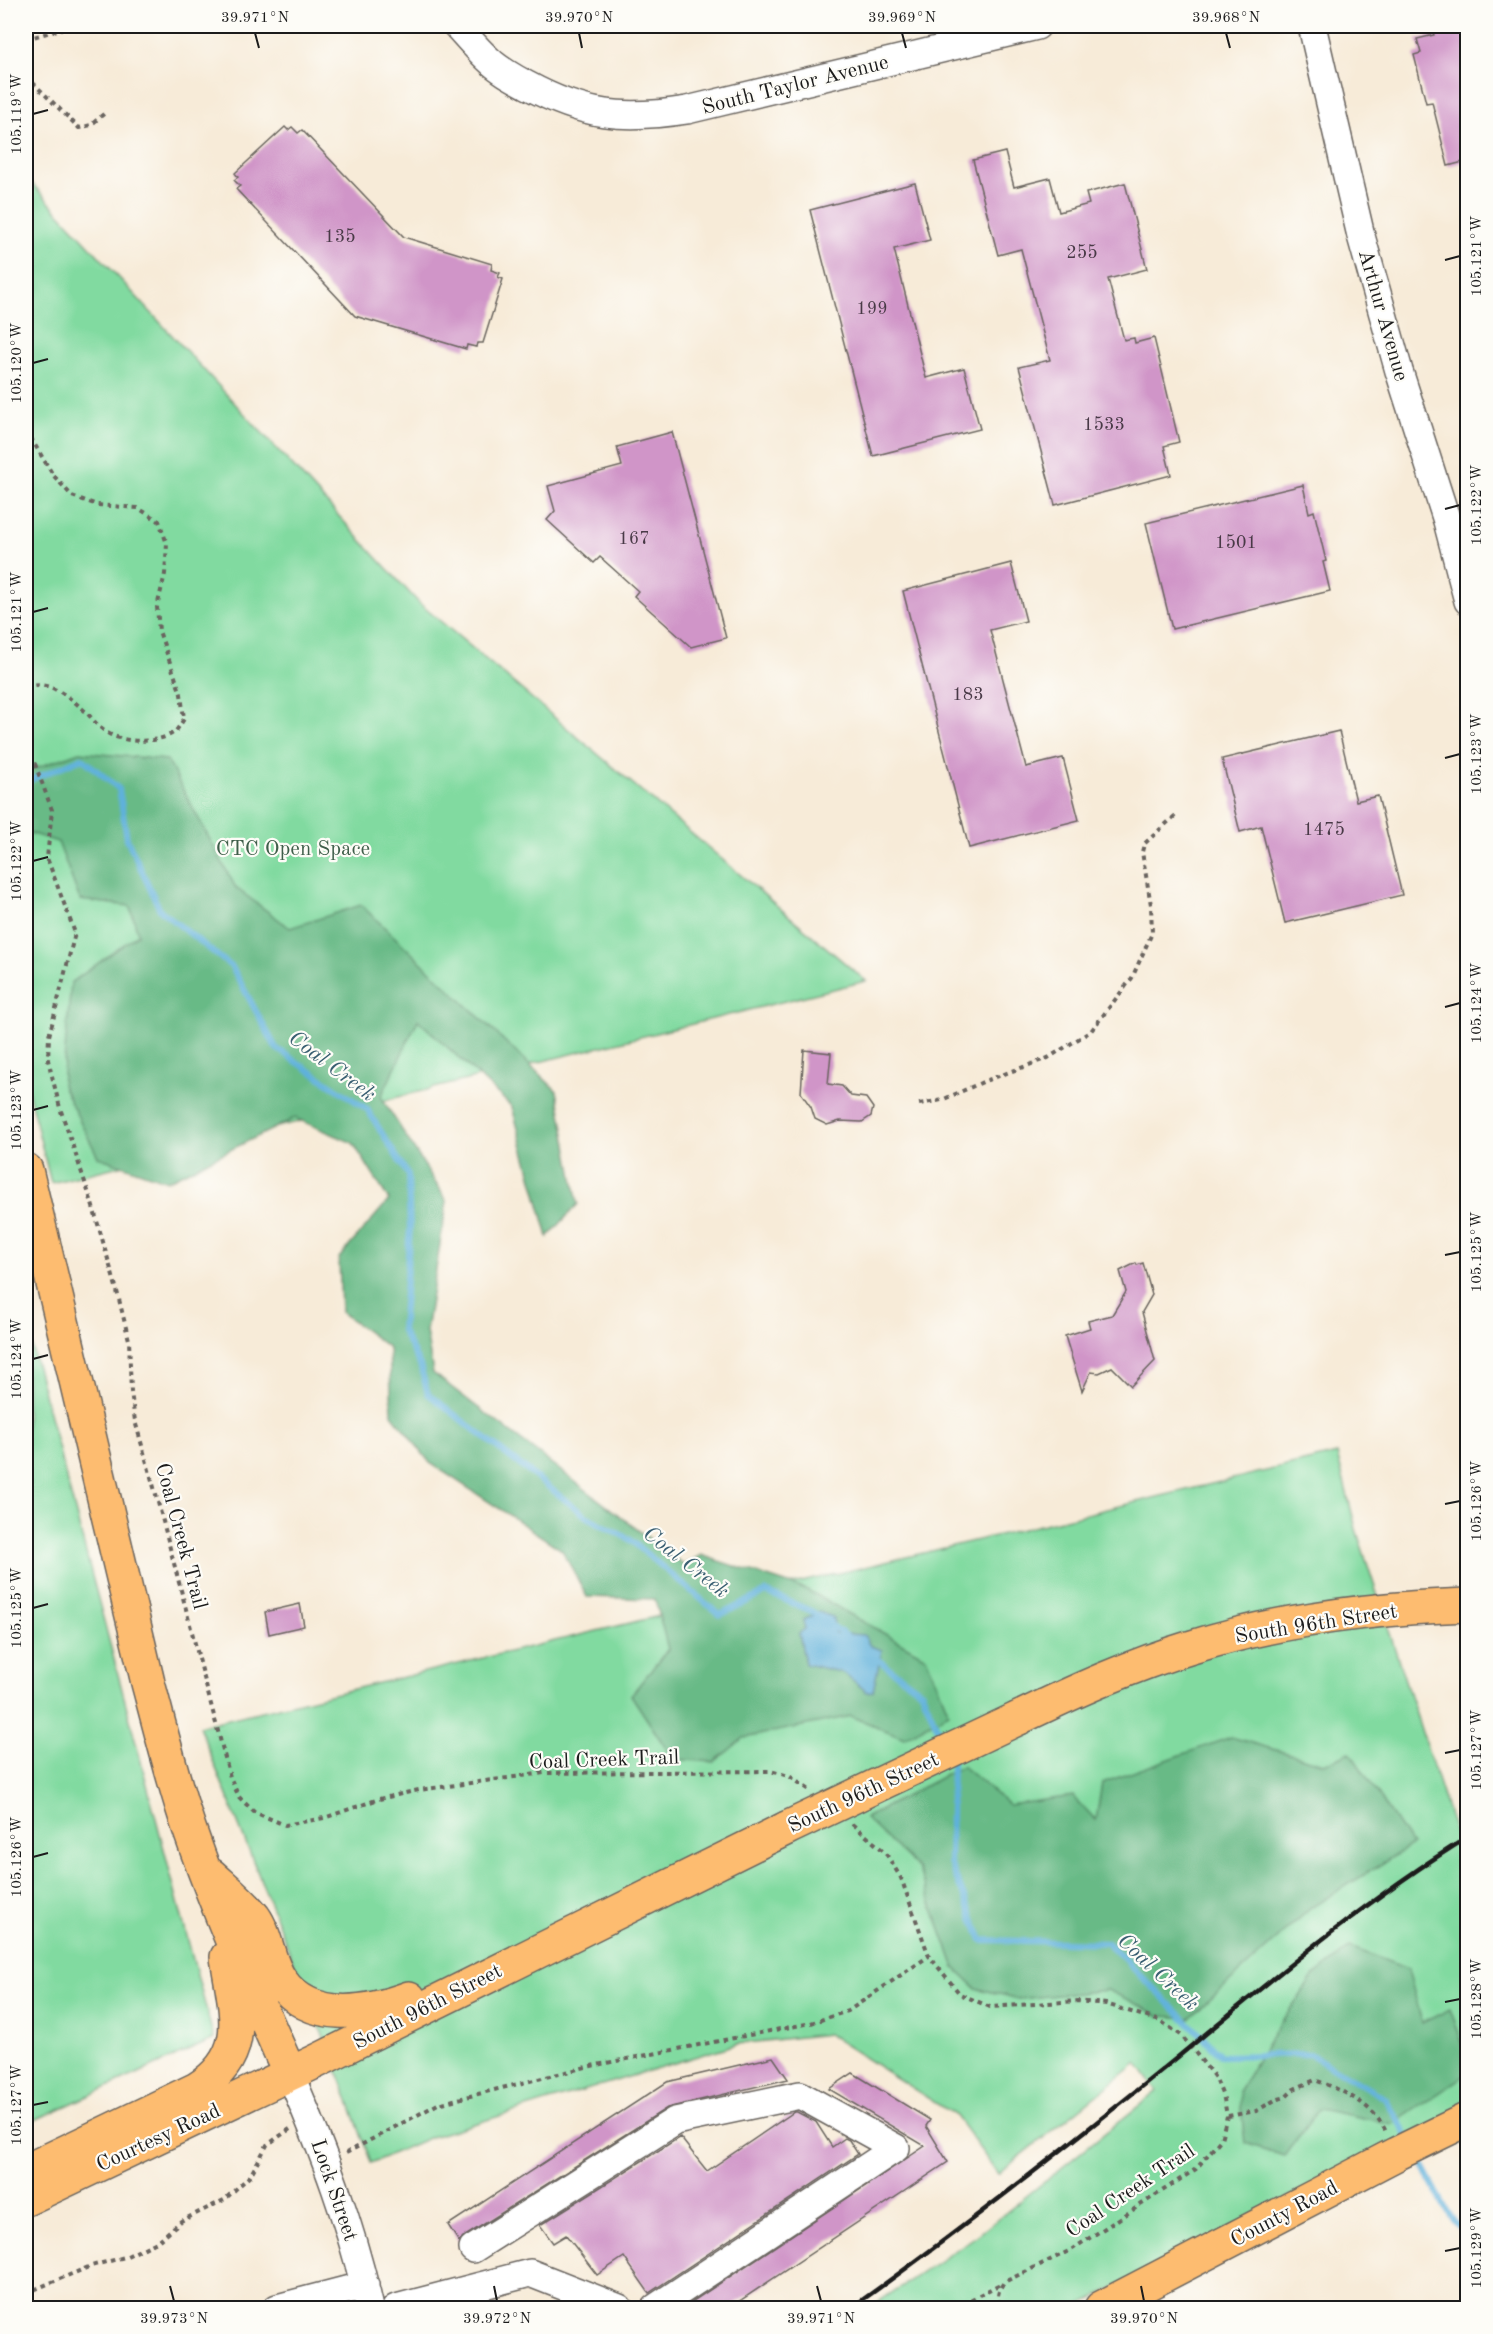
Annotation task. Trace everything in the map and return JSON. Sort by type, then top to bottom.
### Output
[{"type":"main road","points":[[26,1170],[148,1683],[189,1826],[221,1913],[290,2074]]},
{"type":"main road","name":"South 96th Street","points":[[290,2074],[787,1828],[1082,1687],[1194,1646],[1252,1631],[1368,1610],[1467,1605]]},
{"type":"main road","points":[[203,1867],[255,1918],[281,1981],[302,2001],[324,2010],[353,2013],[384,2007],[532,1954]]},
{"type":"main road","points":[[26,2171],[197,2089],[212,2079],[225,2063],[231,2055],[237,2030],[221,1913]]},
{"type":"main road","name":"Courtesy Road","points":[[26,2199],[290,2074]]},
{"type":"main road","name":"County Road","points":[[1107,2307],[1392,2148],[1455,2125]]},
{"type":"street","name":"South Taylor Avenue","points":[[457,26],[490,61],[552,99],[576,108],[612,116],[658,115],[687,110],[1037,26]]},
{"type":"street","name":"Arthur Avenue","points":[[1312,26],[1361,236],[1399,371],[1447,521],[1467,601]]},
{"type":"street","name":"Lock Street","points":[[290,2074],[328,2163],[344,2208],[368,2297]]},
{"type":"street","points":[[473,2249],[675,2121],[800,2096],[896,2148],[655,2308]]},
{"type":"street","points":[[396,2308],[530,2273],[619,2308]]},
{"type":"street","points":[[277,2308],[368,2297]]},
{"type":"path","points":[[26,39],[72,26]]},
{"type":"path","points":[[26,76],[79,128],[91,125],[107,111]]},
{"type":"path","points":[[26,430],[53,475],[72,496],[97,505],[138,508],[159,521],[167,544],[165,574],[157,607],[159,631],[181,694],[184,719],[174,733],[150,740],[132,741],[106,732],[84,710],[45,685],[30,686],[26,689]]},
{"type":"path","name":"Coal Creek Trail","points":[[26,761],[35,764],[50,801],[52,822],[47,858],[75,933],[49,1036],[48,1060],[60,1108],[91,1200],[116,1287],[129,1340],[131,1392],[135,1421],[230,1777],[239,1797],[254,1812],[285,1825],[324,1818],[379,1799],[419,1790],[544,1773],[770,1771]]},
{"type":"path","points":[[919,1104],[942,1100],[985,1081],[1048,1058],[1091,1031],[1132,978],[1152,933],[1151,905],[1142,852],[1144,844],[1178,813]]},
{"type":"path","points":[[885,1852],[901,1878],[929,1956],[960,1994],[990,2007],[1077,2001],[1106,2004],[1160,2021],[1181,2035],[1216,2079],[1224,2099],[1227,2116],[1256,2111],[1275,2100],[1286,2097],[1294,2089],[1316,2080],[1348,2094],[1359,2102],[1379,2120],[1386,2130],[1392,2148]]},
{"type":"path","points":[[328,2163],[438,2104],[586,2067],[811,2023],[848,2011],[929,1956]]},
{"type":"path","name":"Coal Creek Trail","points":[[956,2308],[1071,2250],[1196,2169],[1221,2139],[1227,2116]]},
{"type":"path","points":[[26,2293],[90,2266],[125,2257],[157,2242],[181,2221],[224,2200],[250,2176],[267,2145],[308,2117]]},
{"type":"path","points":[[1002,2308],[998,2300],[998,2292],[1004,2282]]},
{"type":"green space","name":"CTC Open Space","points":[[26,177],[419,603],[866,981],[51,1183],[26,1083]]},
{"type":"green space","points":[[79,752],[167,760],[236,888],[290,928],[361,905],[557,1091],[578,1204],[548,1237],[512,1107],[418,1020],[381,1097],[447,1201],[426,1331],[433,1373],[684,1565],[701,1555],[807,1590],[926,1657],[949,1713],[904,1738],[851,1716],[744,1738],[714,1762],[673,1759],[631,1695],[668,1649],[655,1599],[587,1597],[562,1550],[430,1463],[392,1414],[389,1348],[341,1312],[339,1258],[389,1200],[353,1143],[295,1118],[167,1181],[98,1157],[62,1085],[71,983],[138,934],[130,906],[80,900],[58,842],[26,832],[26,776],[28,771]]},
{"type":"green space","points":[[26,1325],[214,2039],[26,2124]]},
{"type":"green space","points":[[1337,1454],[1356,1529],[1467,1871],[1467,2137],[1453,2113],[1074,2308],[869,2308],[978,2235],[1157,2091],[1137,2063],[998,2174],[956,2116],[828,2034],[737,2044],[431,2137],[371,2163],[348,2098],[199,1726]]},
{"type":"green space","points":[[1231,1737],[1324,1764],[1350,1752],[1412,1845],[1312,1907],[1190,2018],[1160,2016],[1108,1990],[1019,1999],[976,1988],[955,1968],[918,1868],[865,1818],[962,1766],[1009,1805],[1073,1796],[1096,1820],[1102,1783]]},
{"type":"green space","points":[[1350,1947],[1408,1969],[1422,2023],[1450,2009],[1467,2055],[1467,2074],[1393,2124],[1319,2109],[1284,2156],[1245,2143],[1239,2090],[1279,2025],[1313,1977]]},
{"type":"water","points":[[819,1612],[833,1617],[835,1633],[864,1635],[870,1646],[882,1650],[873,1691],[867,1692],[844,1673],[805,1664],[799,1633],[805,1629],[803,1620]]},
{"type":"building","points":[[1467,26],[1467,161],[1448,166],[1432,102],[1426,103],[1414,55],[1421,53],[1417,39],[1434,35],[1432,28]]},
{"type":"building","points":[[285,127],[288,130],[292,127],[298,133],[302,130],[404,237],[492,264],[491,270],[500,273],[498,277],[503,279],[483,343],[477,343],[476,347],[467,345],[466,349],[355,316],[236,189],[240,186],[234,180],[238,177],[235,173]]},
{"type":"building","points":[[1005,152],[1014,187],[1050,178],[1059,212],[1089,204],[1086,193],[1125,183],[1147,269],[1108,279],[1124,340],[1134,338],[1135,343],[1154,338],[1179,442],[1164,446],[1171,475],[1055,505],[1019,367],[1050,360],[1021,249],[998,255],[973,160]]},
{"type":"building","points":[[915,183],[930,240],[894,249],[926,378],[964,368],[980,429],[873,456],[810,210]]},
{"type":"building","points":[[672,432],[726,638],[691,647],[634,596],[638,591],[600,557],[594,563],[547,520],[555,511],[548,486],[622,466],[617,447]]},
{"type":"building","points":[[1303,485],[1309,513],[1314,511],[1326,561],[1323,562],[1330,591],[1172,629],[1146,523]]},
{"type":"building","points":[[1011,563],[1026,621],[990,630],[1026,767],[1063,758],[1079,820],[969,848],[903,591]]},
{"type":"building","points":[[1339,731],[1356,801],[1378,796],[1402,895],[1285,923],[1261,826],[1240,832],[1222,759]]},
{"type":"building","points":[[804,1050],[831,1053],[828,1084],[842,1086],[851,1096],[866,1098],[873,1108],[871,1116],[862,1122],[840,1121],[827,1125],[815,1119],[811,1107],[801,1093]]},
{"type":"building","points":[[1136,1263],[1137,1265],[1143,1263],[1152,1295],[1142,1312],[1155,1361],[1131,1386],[1112,1367],[1099,1373],[1091,1372],[1082,1391],[1065,1336],[1090,1328],[1088,1321],[1112,1315],[1126,1292],[1120,1271]]},
{"type":"building","points":[[300,1604],[304,1626],[269,1634],[265,1612]]},
{"type":"building","points":[[773,2057],[788,2079],[667,2108],[459,2242],[448,2225],[667,2082]]},
{"type":"building","points":[[853,2073],[930,2120],[926,2126],[948,2162],[729,2308],[683,2308],[925,2146],[829,2089]]},
{"type":"building","points":[[794,2112],[816,2122],[832,2147],[845,2138],[849,2140],[858,2154],[649,2293],[624,2257],[597,2275],[566,2235],[553,2243],[540,2225],[680,2137],[707,2171]]},
{"type":"waterway","name":"Coal Creek","points":[[26,782],[82,758],[119,789],[127,839],[160,910],[232,967],[276,1048],[367,1109],[408,1175],[410,1229],[402,1331],[420,1365],[428,1394],[586,1516],[629,1539],[720,1615],[766,1592],[820,1617]]},
{"type":"waterway","name":"Coal Creek","points":[[828,1623],[849,1638]]},
{"type":"waterway","name":"Coal Creek","points":[[874,1657],[922,1692],[944,1744]]},
{"type":"waterway","name":"Coal Creek","points":[[952,1761],[950,1863],[982,1940],[1108,1943],[1222,2056],[1310,2054],[1386,2099],[1407,2137]]},
{"type":"waterway","name":"Coal Creek","points":[[1416,2154],[1449,2214],[1468,2238]]},
{"type":"railway","points":[[851,2308],[1051,2158],[1352,1917],[1428,1862],[1468,1837]]}]
